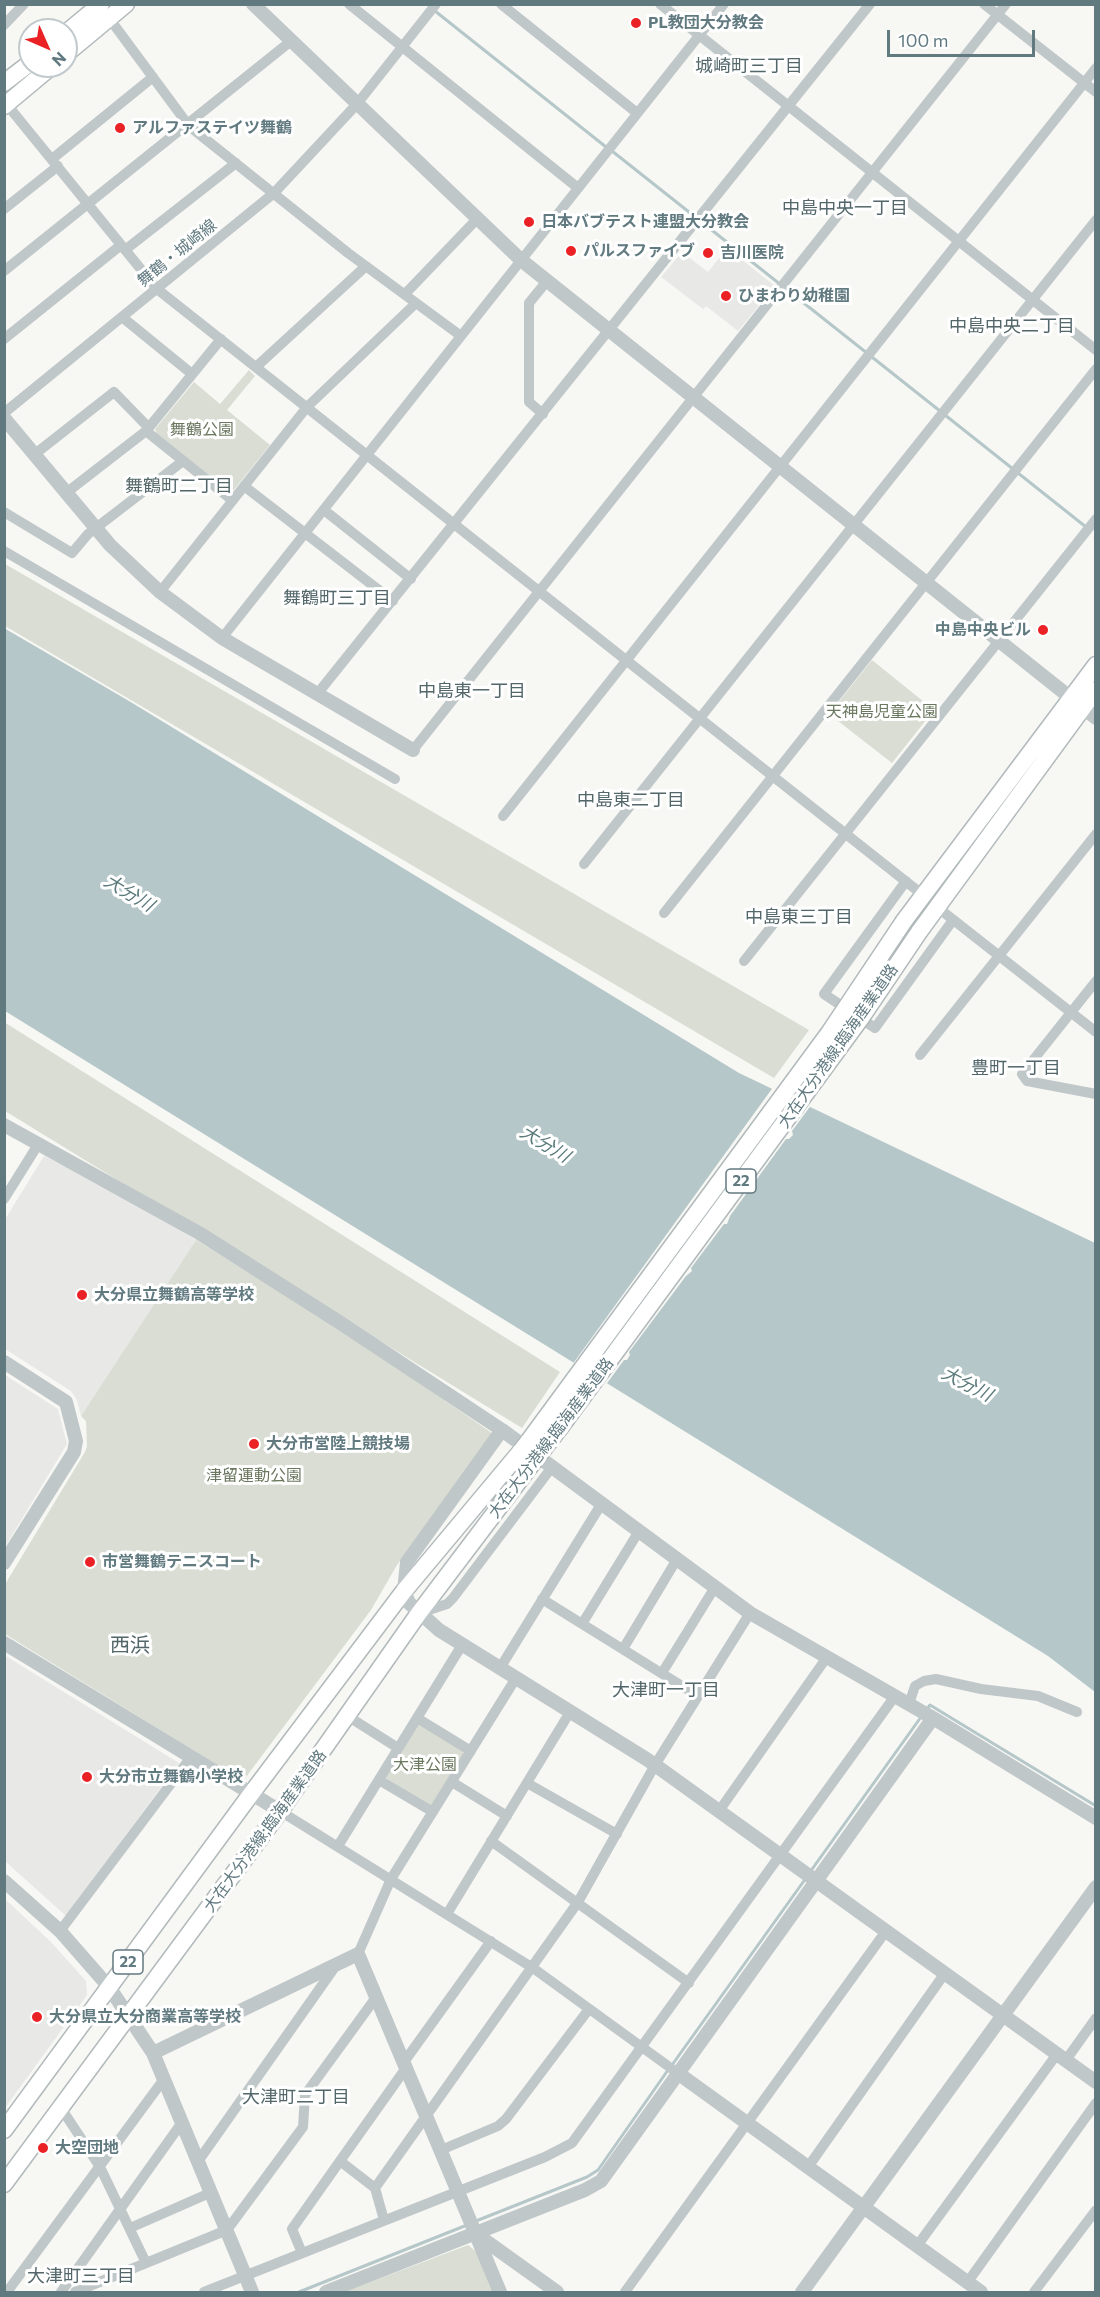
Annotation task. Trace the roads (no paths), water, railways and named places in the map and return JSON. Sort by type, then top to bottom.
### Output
[{"type":"main road","points":[[78,26],[105,11],[126,4]]},
{"type":"main road","points":[[78,41],[105,11]]},
{"type":"main road","points":[[4,83],[18,72]]},
{"type":"main road","points":[[5,104],[37,78]]},
{"type":"main road","name":"大在大分港線;臨海産業道路","points":[[552,1424],[829,1033],[904,921],[1083,707],[1095,665]]},
{"type":"main road","name":"大在大分港線;臨海産業道路","points":[[4,2184],[348,1717],[531,1451],[861,1018],[937,907],[1095,690]]},
{"type":"main road","name":"大在大分港線;臨海産業道路","points":[[4,2130],[251,1794],[404,1591],[531,1451]]},
{"type":"street","points":[[4,25],[24,4]]},
{"type":"street","points":[[253,4],[521,260],[1083,707]]},
{"type":"street","points":[[349,4],[578,188]]},
{"type":"street","points":[[501,4],[637,113]]},
{"type":"street","points":[[660,4],[1095,350]]},
{"type":"street","points":[[222,638],[724,4]]},
{"type":"street","points":[[318,693],[611,331],[870,4]]},
{"type":"street","points":[[984,4],[1095,92]]},
{"type":"street","points":[[4,415],[95,528],[160,592],[222,638],[413,750],[1006,4]]},
{"type":"street","name":"舞鶴・城崎線","points":[[4,415],[274,193],[357,104],[434,7]]},
{"type":"street","points":[[105,11],[189,126],[366,266],[461,336]]},
{"type":"street","points":[[4,271],[189,126],[291,41]]},
{"type":"street","points":[[503,816],[1095,68]]},
{"type":"street","points":[[4,210],[153,77]]},
{"type":"street","points":[[5,104],[157,289],[923,896]]},
{"type":"street","points":[[4,339],[236,163]]},
{"type":"street","points":[[405,294],[477,219]]},
{"type":"street","points":[[584,864],[1095,220]]},
{"type":"street","points":[[256,367],[366,266]]},
{"type":"street","points":[[543,414],[530,402],[529,303],[547,281]]},
{"type":"street","points":[[160,592],[307,407],[416,303]]},
{"type":"street","points":[[122,317],[192,374]]},
{"type":"street","points":[[66,492],[148,430],[221,339]]},
{"type":"street","points":[[664,913],[1095,369]]},
{"type":"street","points":[[34,454],[114,392],[148,430],[232,500]]},
{"type":"street","points":[[4,512],[72,553],[95,528],[183,461]]},
{"type":"street","points":[[244,486],[393,601]]},
{"type":"street","points":[[324,510],[411,579]]},
{"type":"street","points":[[744,961],[1091,525]]},
{"type":"street","points":[[4,551],[395,779]]},
{"type":"street","points":[[920,1054],[1095,834]]},
{"type":"street","points":[[906,881],[824,994],[875,1028],[953,920]]},
{"type":"street","points":[[937,907],[1095,1032]]},
{"type":"street","points":[[1095,984],[1022,1074],[1027,1081],[1095,1094]]},
{"type":"street","points":[[4,1125],[199,1233],[502,1430],[750,1613],[923,1712],[1095,1818]]},
{"type":"street","points":[[4,1199],[39,1143]]},
{"type":"street","points":[[4,1362],[66,1402],[76,1441],[74,1452],[4,1563]]},
{"type":"street","points":[[502,1430],[406,1562],[404,1591],[410,1603],[419,1613],[462,1645],[655,1765],[1095,2082]]},
{"type":"street","points":[[419,1613],[447,1604],[453,1598],[552,1467]]},
{"type":"street","points":[[500,1668],[602,1503]]},
{"type":"street","points":[[582,1623],[639,1531]]},
{"type":"street","points":[[622,1649],[677,1559]]},
{"type":"street","points":[[662,1673],[715,1587]]},
{"type":"street","points":[[542,1599],[698,1696]]},
{"type":"street","points":[[375,2188],[578,1902],[655,1765],[750,1613]]},
{"type":"street","points":[[4,1643],[338,1846],[533,1968],[981,2292]]},
{"type":"street","points":[[338,1846],[462,1645]]},
{"type":"street","points":[[718,1811],[827,1657]]},
{"type":"street","points":[[153,2053],[358,1953],[391,1879],[516,1678]]},
{"type":"street","points":[[923,1712],[915,1686],[924,1681],[936,1679],[981,1689],[1038,1696],[1077,1712]]},
{"type":"street","points":[[204,2292],[572,2144],[895,1696]]},
{"type":"street","points":[[447,1914],[570,1712]]},
{"type":"street","points":[[326,2292],[473,2227],[601,2181],[674,2070],[811,1877],[923,1712]]},
{"type":"street","points":[[348,1717],[398,1748]]},
{"type":"street","points":[[417,1718],[471,1751]]},
{"type":"street","points":[[60,1931],[190,1757]]},
{"type":"street","points":[[379,1780],[433,1812]]},
{"type":"street","points":[[452,1782],[507,1816]]},
{"type":"street","points":[[527,1783],[617,1834]]},
{"type":"street","points":[[491,1841],[689,1983]]},
{"type":"street","points":[[4,1881],[60,1931],[109,1987],[153,2053],[252,2292]]},
{"type":"street","points":[[802,2292],[1095,1887]]},
{"type":"street","points":[[625,2292],[886,1931]]},
{"type":"street","points":[[302,2253],[292,2229],[491,1941]]},
{"type":"street","points":[[358,1953],[500,2292]]},
{"type":"street","points":[[199,2160],[338,1964]]},
{"type":"street","points":[[808,2167],[945,1973]]},
{"type":"street","points":[[75,2292],[227,2230],[303,2127],[305,2095],[376,1996]]},
{"type":"street","points":[[441,2150],[498,2126],[506,2119],[589,2009]]},
{"type":"street","points":[[917,2246],[1061,2057],[1095,2018]]},
{"type":"street","points":[[7,2292],[164,2079]]},
{"type":"street","points":[[967,2283],[1095,2103]]},
{"type":"street","points":[[61,2108],[100,2167],[146,2263]]},
{"type":"street","points":[[61,2292],[183,2121]]},
{"type":"street","points":[[340,2161],[375,2188],[384,2220]]},
{"type":"street","points":[[130,2228],[212,2192]]},
{"type":"street","points":[[1034,2292],[1095,2210]]},
{"type":"street","points":[[473,2227],[557,2292]]},
{"type":"water","name":"大分川","points":[[4,628],[129,701],[739,1073],[1095,1243],[1095,1692],[1048,1656],[5,1011]]},
{"type":"waterway","points":[[435,11],[606,147]]},
{"type":"waterway","points":[[612,151],[940,411]]},
{"type":"waterway","points":[[945,415],[1013,469]]},
{"type":"waterway","points":[[1018,473],[1086,527]]},
{"type":"waterway","points":[[927,1709],[930,1705],[1096,1806]]},
{"type":"waterway","points":[[810,1872],[921,1717]]},
{"type":"waterway","points":[[672,2065],[806,1878]]},
{"type":"waterway","points":[[476,2221],[587,2177],[598,2170],[668,2070]]},
{"type":"waterway","points":[[299,2292],[467,2225]]},
{"type":"place","name":"PL教団大分教会","points":[[636,23]]},
{"type":"place","name":"アルファステイツ舞鶴","points":[[120,128]]},
{"type":"place","name":"日本バブテスト連盟大分教会","points":[[529,222]]},
{"type":"place","name":"パルスファイブ","points":[[571,251]]},
{"type":"place","name":"吉川医院","points":[[708,253]]},
{"type":"place","name":"ひまわり幼稚園","points":[[726,296]]},
{"type":"place","name":"中島中央ビル","points":[[1043,630]]},
{"type":"place","name":"大分県立舞鶴高等学校","points":[[82,1295]]},
{"type":"place","name":"大分市営陸上競技場","points":[[254,1444]]},
{"type":"place","name":"市営舞鶴テニスコート","points":[[90,1562]]},
{"type":"place","name":"大分市立舞鶴小学校","points":[[87,1777]]},
{"type":"place","name":"大分県立大分商業高等学校","points":[[37,2017]]},
{"type":"place","name":"大空団地","points":[[43,2148]]},
{"type":"district","name":"城崎町三丁目","points":[[749,66]]},
{"type":"district","name":"中島中央一丁目","points":[[845,208]]},
{"type":"district","name":"中島中央二丁目","points":[[1012,326]]},
{"type":"district","name":"舞鶴町二丁目","points":[[179,486]]},
{"type":"district","name":"舞鶴町三丁目","points":[[337,598]]},
{"type":"district","name":"中島東一丁目","points":[[472,691]]},
{"type":"district","name":"中島東二丁目","points":[[631,800]]},
{"type":"district","name":"中島東三丁目","points":[[799,917]]},
{"type":"district","name":"豊町一丁目","points":[[1016,1068]]},
{"type":"district","name":"西浜","points":[[130,1645]]},
{"type":"district","name":"大津町一丁目","points":[[666,1690]]},
{"type":"district","name":"大津町二丁目","points":[[296,2097]]},
{"type":"district","name":"大津町三丁目","points":[[81,2276]]},
{"type":"park label","name":"舞鶴公園","points":[[202,430]]},
{"type":"park label","name":"天神島児童公園","points":[[882,712]]},
{"type":"park label","name":"津留運動公園","points":[[254,1476]]},
{"type":"park label","name":"大津公園","points":[[425,1765]]}]
